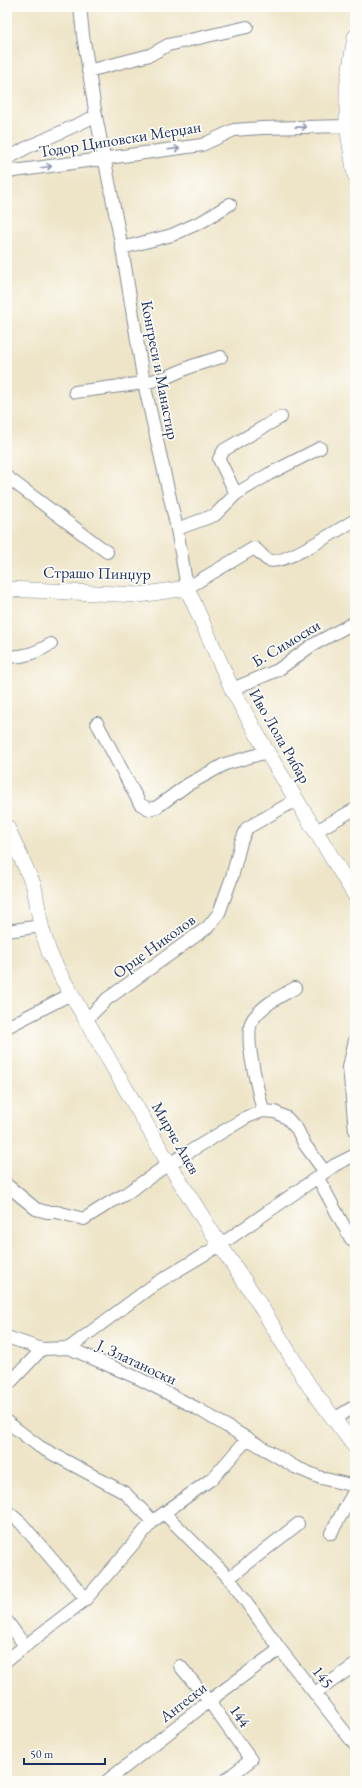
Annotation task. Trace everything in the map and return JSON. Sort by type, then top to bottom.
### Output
[{"type":"street","name":"Конгреси и Манастир","points":[[80,7],[88,71],[122,248],[144,383],[177,529],[187,588]]},
{"type":"street","points":[[88,71],[150,55],[168,45],[247,27]]},
{"type":"street","points":[[355,37],[347,88],[355,174]]},
{"type":"street","name":"Тодор Циповски Мерџан","points":[[7,159],[26,148],[96,116]]},
{"type":"street","name":"Тодор Циповски Мерџан","points":[[7,172],[202,144],[234,130],[262,128],[351,127]]},
{"type":"street","points":[[122,248],[172,235],[203,221],[230,204]]},
{"type":"street","points":[[75,392],[144,383],[168,377],[192,366],[221,357]]},
{"type":"street","points":[[236,494],[219,459],[224,450],[281,417]]},
{"type":"street","points":[[177,529],[215,515],[236,494],[269,474],[320,448]]},
{"type":"street","points":[[7,476],[107,552]]},
{"type":"street","points":[[187,588],[254,548],[268,560],[278,561],[303,551],[355,520]]},
{"type":"street","name":"Страшо Пинџур","points":[[7,589],[139,594],[187,588]]},
{"type":"street","name":"Иво Лола Рибар","points":[[187,588],[232,689],[267,752],[355,895]]},
{"type":"street","name":"Б. Симоски","points":[[232,689],[278,670],[311,646],[355,622]]},
{"type":"street","points":[[7,656],[23,657],[38,652],[52,644]]},
{"type":"street","points":[[97,723],[140,804],[149,809],[157,807],[187,785],[225,764],[267,752]]},
{"type":"street","name":"Орце Николов","points":[[86,1020],[107,999],[208,927],[222,907],[241,842],[247,828],[296,800]]},
{"type":"street","points":[[316,831],[355,809]]},
{"type":"street","name":"Мирче Ацев","points":[[7,826],[34,886],[41,926],[49,952],[62,978],[169,1164],[308,1384],[355,1447]]},
{"type":"street","points":[[7,931],[41,926]]},
{"type":"street","points":[[263,1111],[252,1065],[249,1030],[250,1025],[252,1020],[269,1002],[295,988]]},
{"type":"street","points":[[7,1027],[71,994]]},
{"type":"street","points":[[355,1040],[349,1067],[355,1130]]},
{"type":"street","points":[[7,1184],[36,1209],[47,1212],[57,1212],[84,1219],[124,1195],[169,1164],[247,1117],[263,1111],[275,1112],[287,1118],[297,1129],[322,1175],[351,1239]]},
{"type":"street","points":[[69,1348],[155,1284],[220,1245],[335,1165],[355,1155]]},
{"type":"street","name":"Ј. Златаноски","points":[[7,1337],[42,1349],[69,1348],[140,1379],[198,1409],[295,1467],[321,1478],[355,1486]]},
{"type":"street","points":[[7,1386],[42,1349]]},
{"type":"street","points":[[334,1419],[355,1406]]},
{"type":"street","points":[[7,1422],[40,1447],[125,1493],[153,1521]]},
{"type":"street","points":[[7,1660],[86,1599],[153,1521],[214,1478],[248,1438]]},
{"type":"street","points":[[331,1533],[355,1490]]},
{"type":"street","points":[[7,1511],[21,1523],[86,1599]]},
{"type":"street","name":"145","points":[[164,1513],[229,1578],[280,1649],[355,1745]]},
{"type":"street","points":[[229,1578],[298,1524]]},
{"type":"street","points":[[7,1621],[26,1646]]},
{"type":"street","name":"Антески","points":[[107,1781],[209,1700],[280,1649]]},
{"type":"street","points":[[315,1693],[355,1665]]},
{"type":"street","name":"144","points":[[180,1666],[209,1700],[251,1760],[224,1781]]}]
